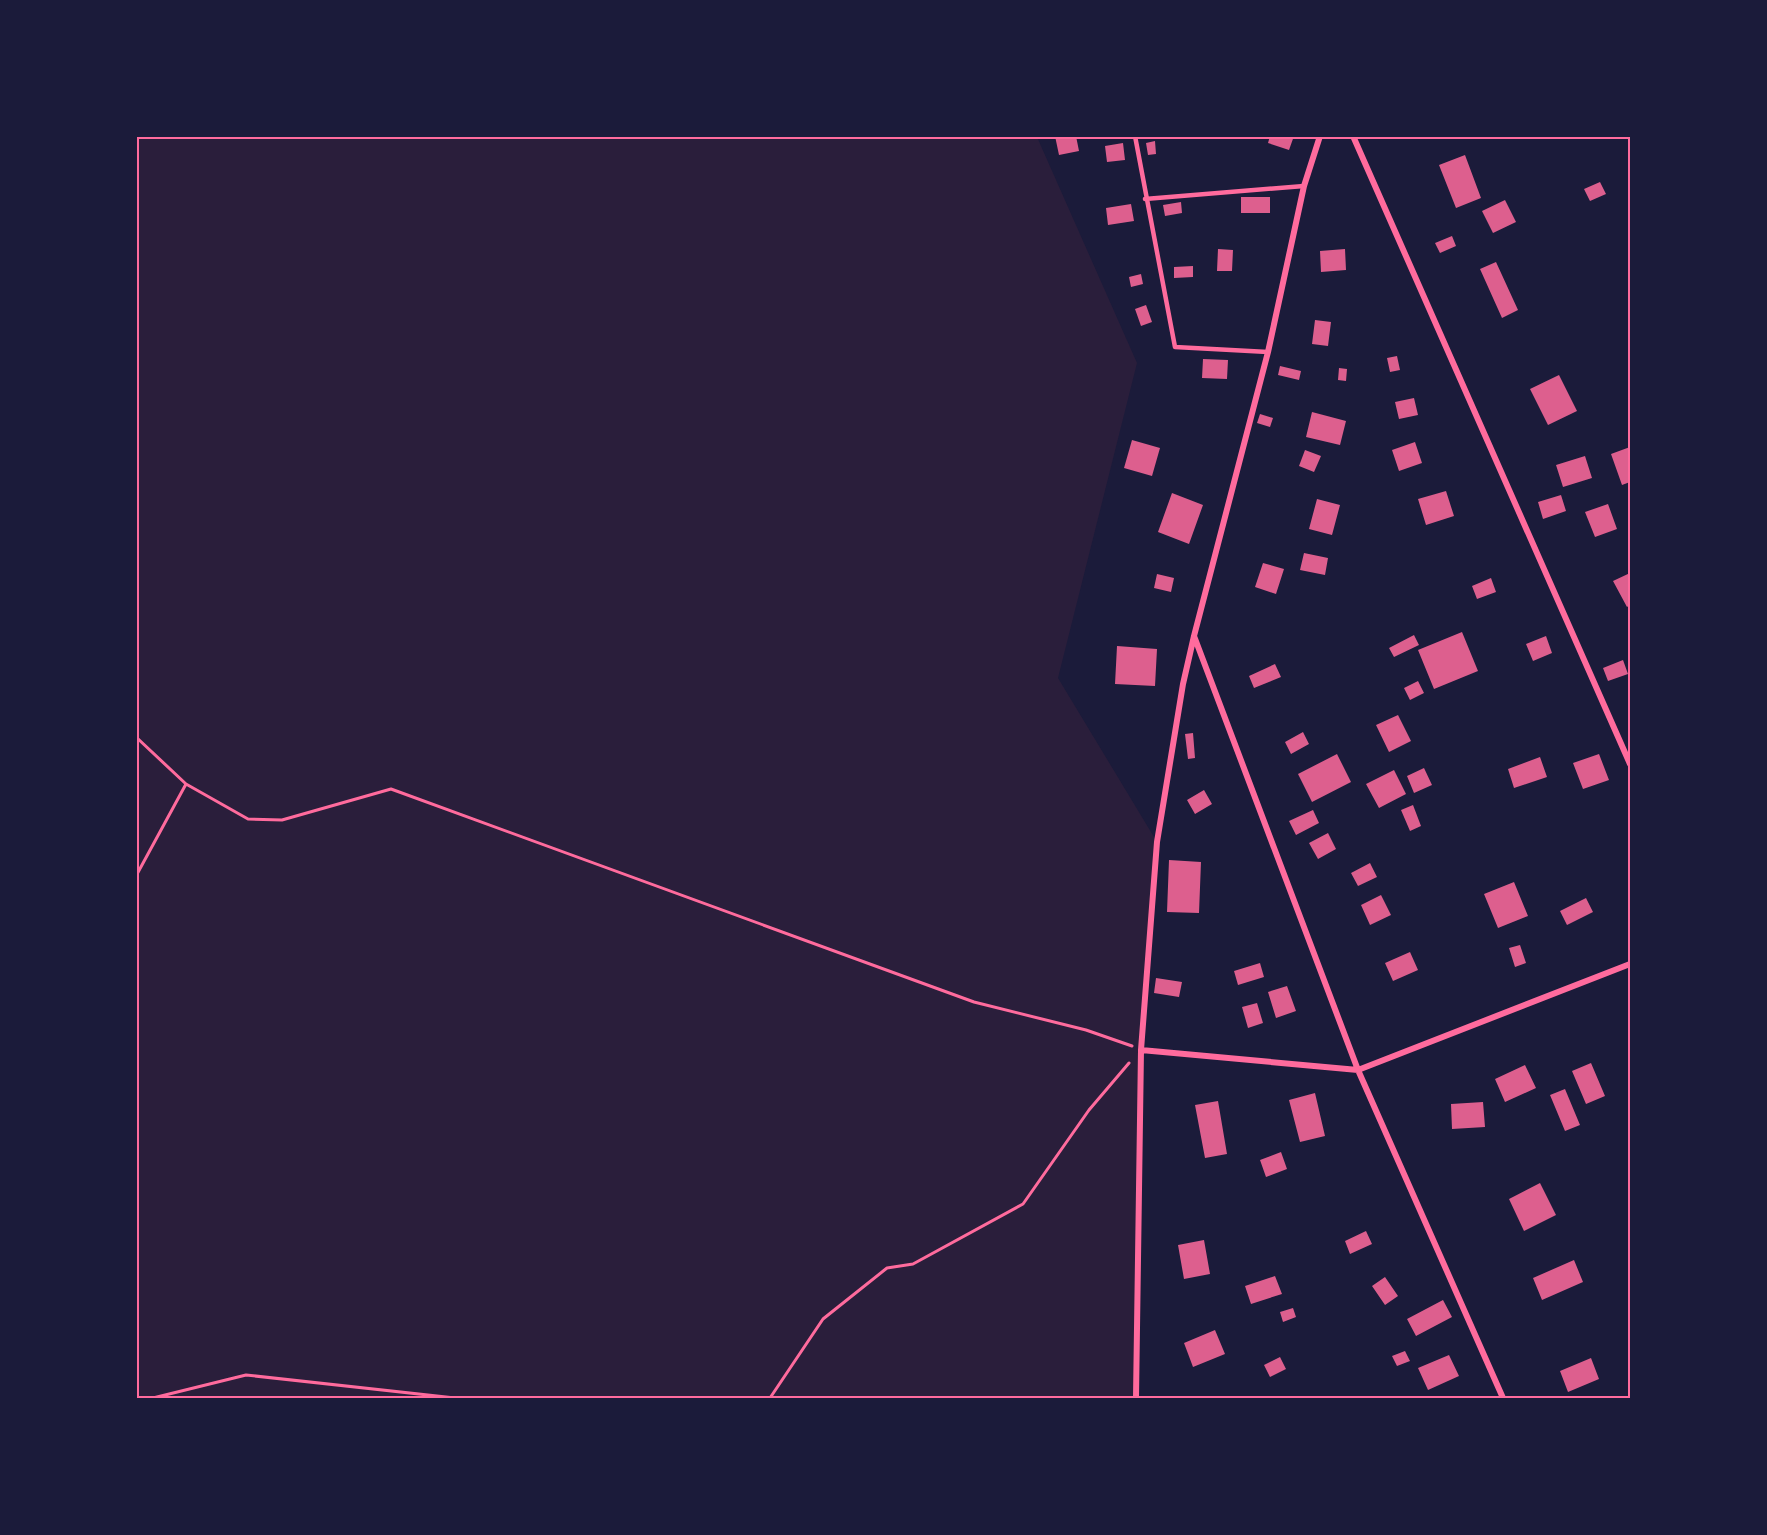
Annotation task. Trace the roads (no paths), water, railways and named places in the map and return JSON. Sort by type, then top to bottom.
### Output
[{"type":"street","points":[[1136,1398],[1141,1050],[1157,842],[1183,684],[1194,636],[1268,352],[1304,186],[1320,136]]},
{"type":"street","points":[[1353,136],[1630,764]]},
{"type":"street","points":[[1194,636],[1358,1070],[1503,1398]]},
{"type":"street","points":[[1141,1050],[1358,1070],[1630,964]]},
{"type":"lane","points":[[1135,136],[1145,199],[1175,347],[1268,352]]},
{"type":"lane","points":[[1145,199],[1304,186]]}]
